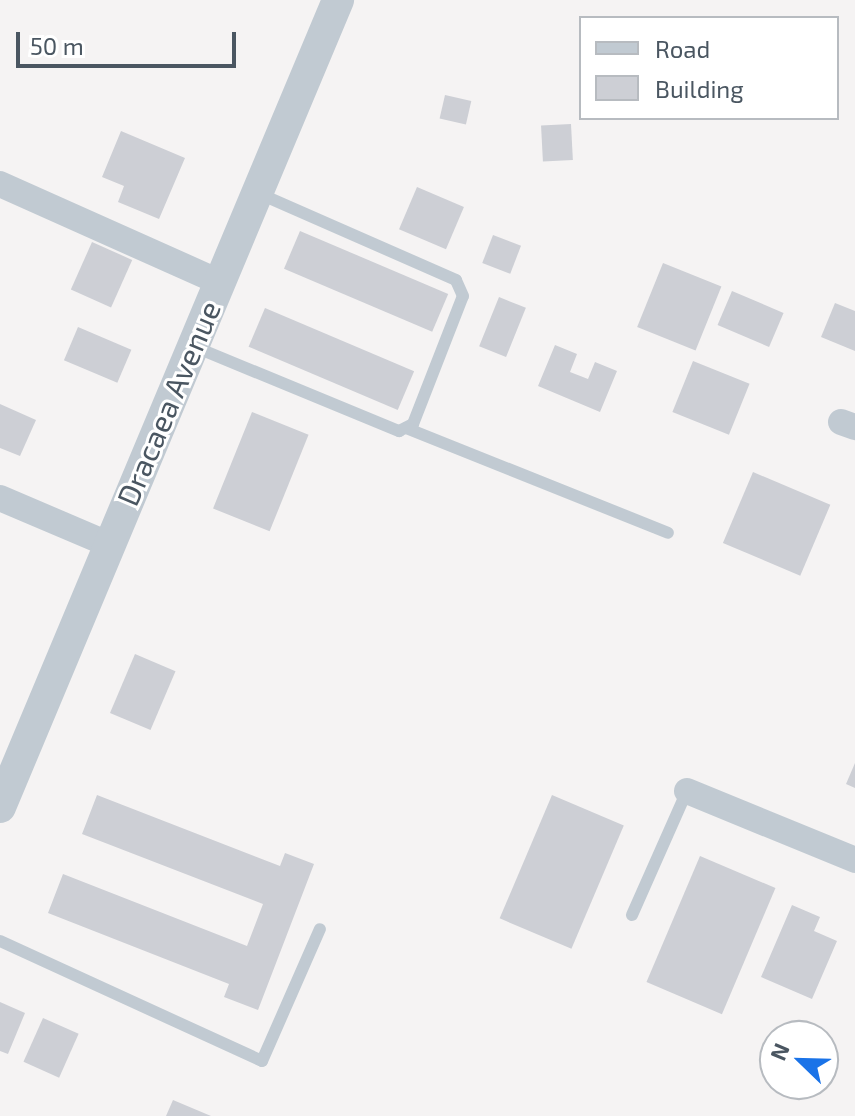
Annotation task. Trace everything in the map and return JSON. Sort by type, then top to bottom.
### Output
[{"type":"street","name":"Dracaea Avenue","points":[[0,807],[338,0]]},
{"type":"street","points":[[0,184],[219,282]]},
{"type":"street","points":[[0,498],[108,544]]},
{"type":"street","points":[[687,791],[855,860]]},
{"type":"lane","points":[[192,346],[399,431],[413,424],[463,296],[456,280],[256,192]]},
{"type":"lane","points":[[406,428],[668,533]]},
{"type":"lane","points":[[632,915],[687,791]]},
{"type":"lane","points":[[0,941],[262,1061],[320,929]]},
{"type":"building","points":[[445,95],[471,101],[466,124],[440,118]]},
{"type":"building","points":[[571,124],[573,160],[543,162],[541,126]]},
{"type":"building","points":[[121,131],[185,158],[159,219],[118,202],[124,186],[102,177]]},
{"type":"building","points":[[417,187],[464,207],[446,249],[399,229]]},
{"type":"building","points":[[300,231],[448,294],[432,332],[284,269]]},
{"type":"building","points":[[493,235],[521,246],[510,274],[482,263]]},
{"type":"building","points":[[92,242],[132,260],[111,307],[71,290]]},
{"type":"building","points":[[663,263],[721,287],[696,351],[637,327]]},
{"type":"building","points":[[732,291],[784,313],[769,347],[718,325]]},
{"type":"building","points":[[499,297],[526,308],[506,357],[479,346]]},
{"type":"building","points":[[835,303],[855,311],[855,351],[821,337]]},
{"type":"building","points":[[265,308],[414,371],[398,410],[249,347]]},
{"type":"building","points":[[78,327],[131,350],[117,383],[64,360]]},
{"type":"building","points":[[555,345],[577,354],[570,372],[588,379],[595,362],[617,371],[600,412],[538,386]]},
{"type":"building","points":[[693,361],[750,384],[729,435],[672,412]]},
{"type":"building","points":[[0,404],[36,420],[20,456],[0,448]]},
{"type":"building","points":[[252,412],[309,435],[270,531],[213,508]]},
{"type":"building","points":[[753,472],[830,505],[800,576],[723,543]]},
{"type":"building","points":[[135,654],[176,671],[150,730],[110,713]]},
{"type":"building","points":[[855,763],[855,788],[846,784]]},
{"type":"building","points":[[97,795],[280,866],[285,853],[314,864],[258,1010],[224,997],[229,984],[48,913],[63,874],[247,946],[263,904],[82,834]]},
{"type":"building","points":[[552,795],[624,825],[571,949],[500,918]]},
{"type":"building","points":[[700,856],[775,888],[722,1014],[646,982]]},
{"type":"building","points":[[792,905],[820,917],[814,931],[837,941],[812,999],[761,977]]},
{"type":"building","points":[[0,1002],[25,1013],[8,1054],[0,1051]]},
{"type":"building","points":[[43,1018],[79,1034],[59,1078],[23,1062]]},
{"type":"building","points":[[173,1100],[211,1116],[166,1116]]}]
